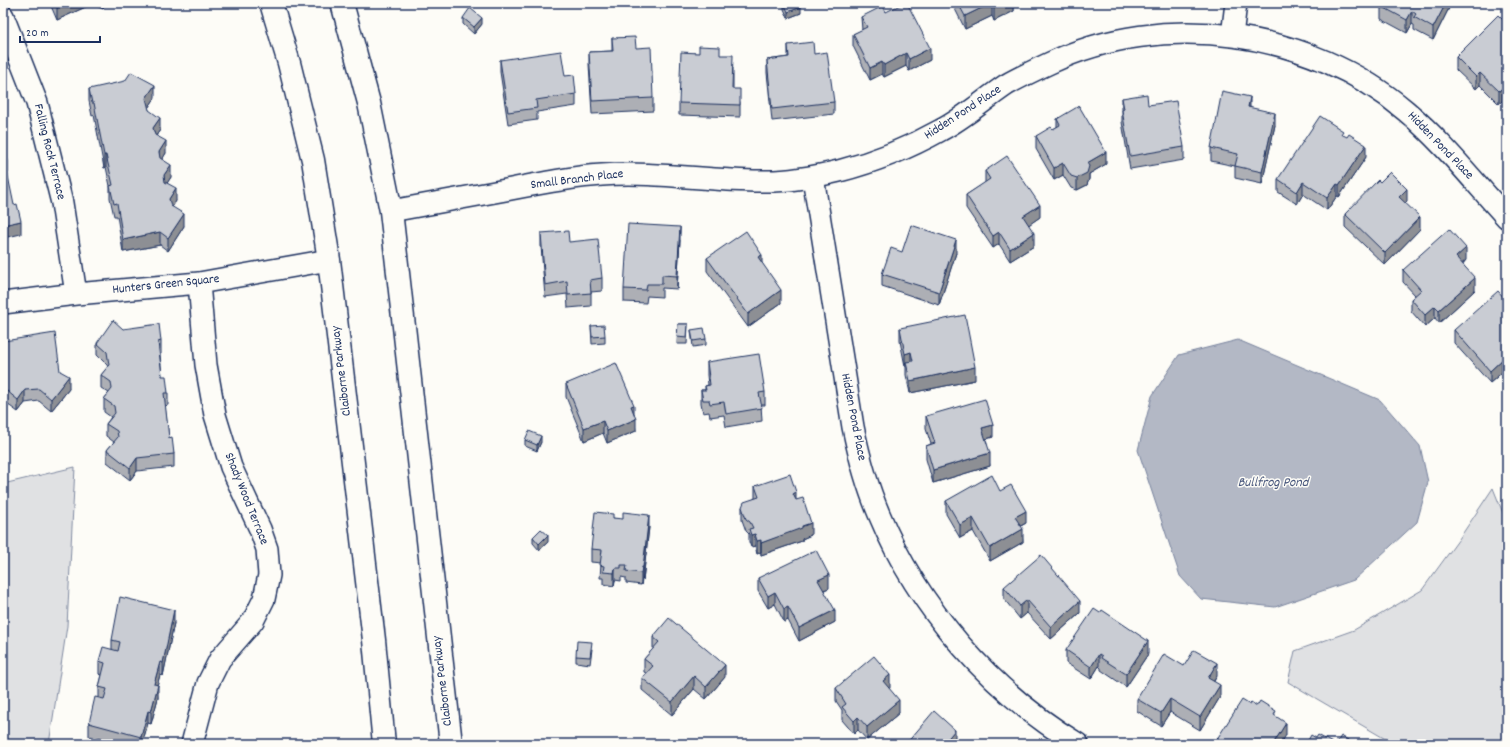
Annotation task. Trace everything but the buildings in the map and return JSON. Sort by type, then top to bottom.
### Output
[{"type":"main road","name":"Claiborne Parkway","points":[[271,3],[289,63],[313,160],[329,260],[374,640],[384,744]]},
{"type":"main road","name":"Claiborne Parkway","points":[[342,3],[369,103],[391,211],[451,744]]},
{"type":"street","points":[[1232,36],[1236,3]]},
{"type":"street","name":"Falling Rock Terrace","points":[[3,16],[12,35],[37,103],[62,203],[76,294]]},
{"type":"street","name":"Hidden Pond Place","points":[[1078,744],[1059,732],[1011,695],[973,659],[934,612],[906,568],[879,514],[861,464],[853,426],[813,177],[841,171],[890,155],[942,130],[1010,83],[1052,61],[1097,45],[1144,36],[1186,33],[1232,36],[1297,50],[1341,69],[1382,93],[1424,127],[1507,218]]},
{"type":"street","name":"Small Branch Place","points":[[391,211],[565,179],[602,174],[656,174],[764,182],[813,177]]},
{"type":"street","name":"Hunters Green Square","points":[[3,303],[76,294],[199,283],[329,260]]},
{"type":"street","name":"Shady Wood Terrace","points":[[192,744],[208,682],[220,659],[253,620],[264,599],[269,575],[265,542],[231,467],[215,415],[206,365],[199,283]]},
{"type":"shaded area","points":[[75,467],[67,626],[49,744],[3,744],[3,484]]},
{"type":"shaded area","points":[[1493,488],[1507,523],[1507,744],[1394,744],[1288,682],[1295,651],[1354,630],[1422,590],[1459,539]]},
{"type":"water","name":"Bullfrog Pond","points":[[1238,340],[1380,400],[1420,446],[1428,482],[1417,522],[1354,580],[1275,607],[1201,599],[1180,576],[1138,450],[1152,396],[1179,355]]}]
